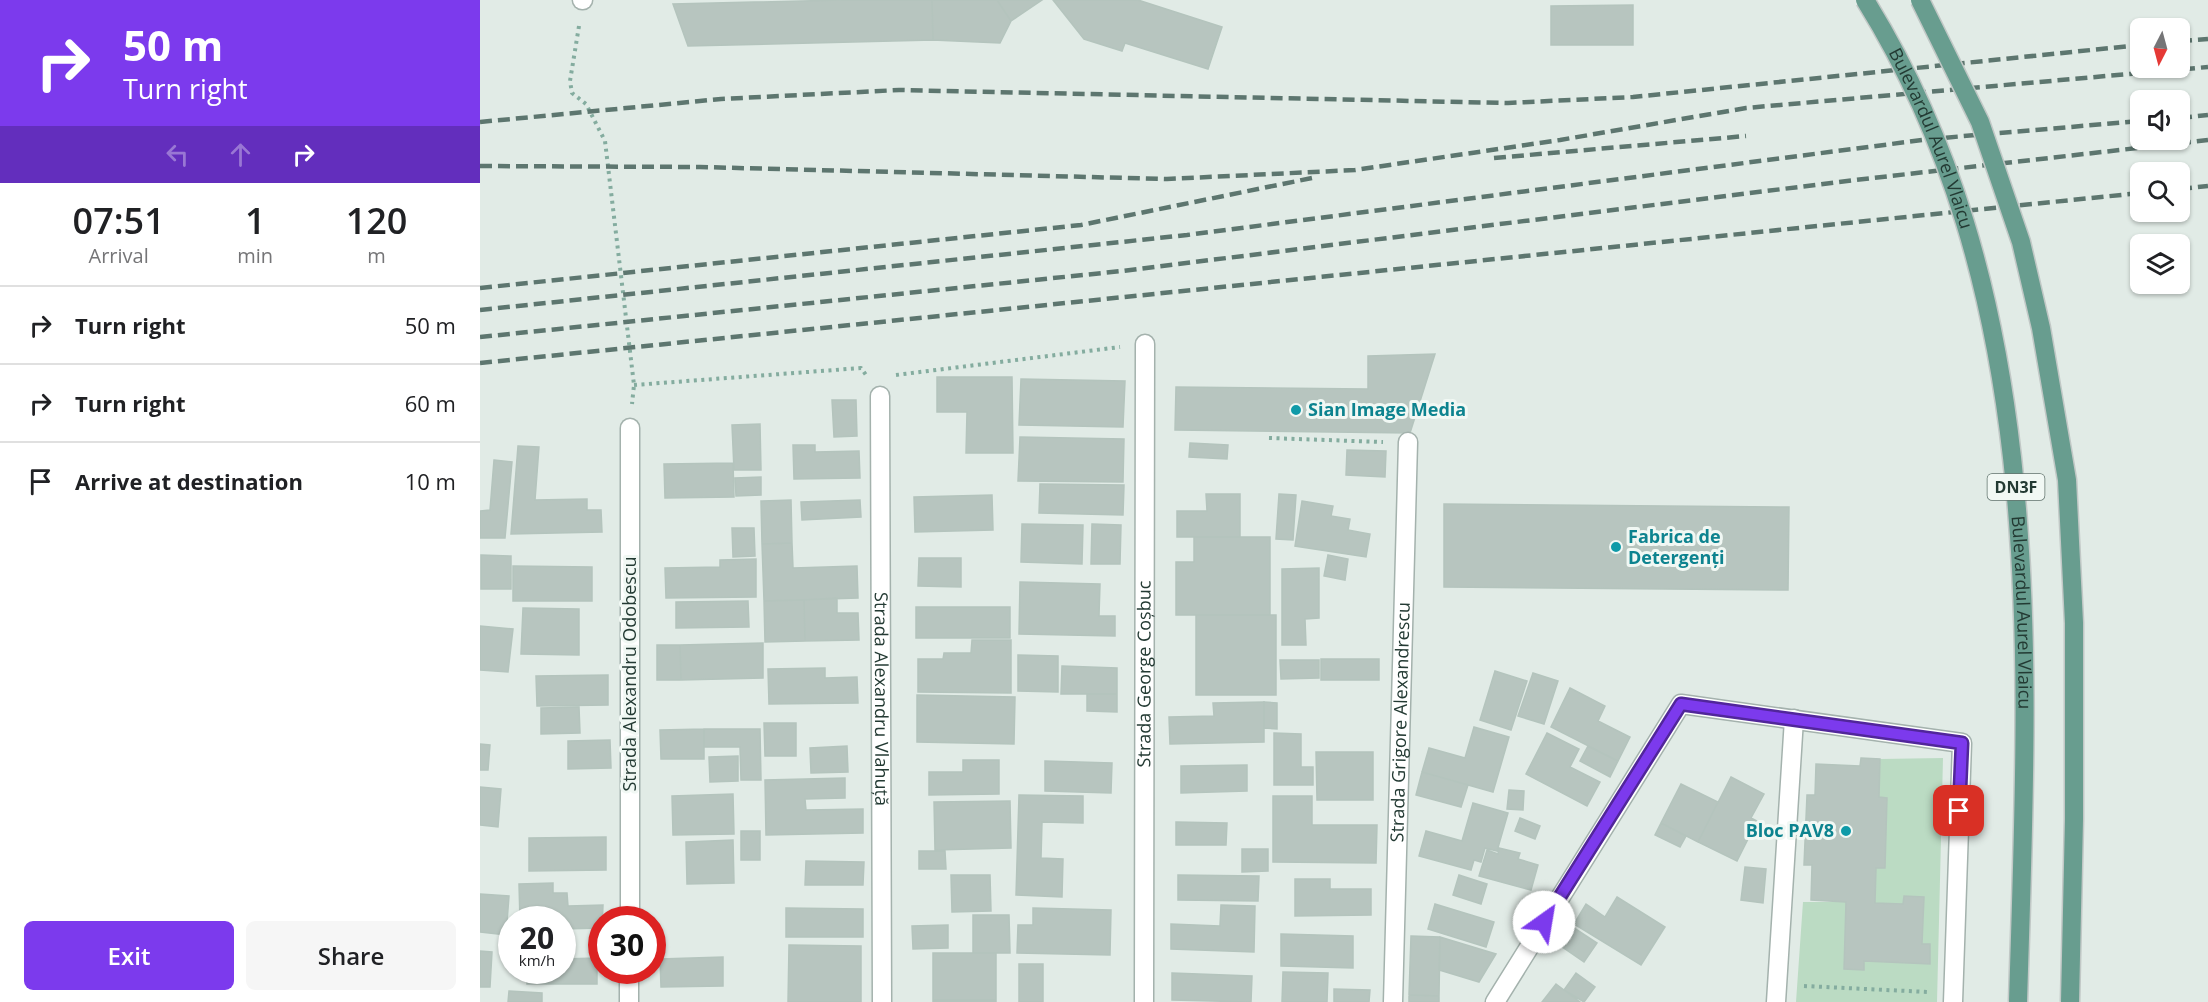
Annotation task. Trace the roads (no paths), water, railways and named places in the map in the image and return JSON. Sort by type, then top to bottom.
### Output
[{"type":"main road","name":"Bulevardul Aurel Vlaicu","points":[[1864,0],[1884,31],[1930,129],[1973,244],[1994,338],[2016,471],[2024,614],[2024,814],[2018,1002]]},
{"type":"main road","name":"DN3F","points":[[1920,0],[1980,122],[2021,242],[2041,328],[2067,480],[2074,623],[2074,819],[2070,1002]]},
{"type":"street","name":"Strada George Coșbuc","points":[[1144,1002],[1145,344]]},
{"type":"street","name":"Strada Alexandru Vlahuță","points":[[880,396],[882,1002]]},
{"type":"street","name":"Strada Alexandru Odobescu","points":[[630,428],[630,906]]},
{"type":"street","name":"Strada Grigore Alexandrescu","points":[[1393,1002],[1408,442]]},
{"type":"street","points":[[1495,1002],[1681,704],[1962,743],[1953,998]]},
{"type":"street","points":[[1777,994],[1794,719]]},
{"type":"street","points":[[629,984],[629,1002]]},
{"type":"railway","points":[[2190,40],[2208,39]]},
{"type":"railway","points":[[480,122],[721,99],[899,90],[1508,103],[1633,97],[2130,46]]},
{"type":"railway","points":[[480,166],[700,167],[1167,179],[1355,170],[1560,140],[1746,108],[2208,67]]},
{"type":"railway","points":[[2190,117],[2208,115]]},
{"type":"railway","points":[[480,310],[1187,235],[1930,139],[2130,122]]},
{"type":"railway","points":[[1494,158],[1746,136]]},
{"type":"railway","points":[[480,337],[1122,271],[1855,180],[2208,140]]},
{"type":"railway","points":[[480,288],[1081,225],[1312,178]]},
{"type":"railway","points":[[2190,188],[2208,186]]},
{"type":"railway","points":[[480,363],[2130,194]]},
{"type":"place","name":"Sian Image Media","points":[[1296,410]]},
{"type":"place","name":"Fabrica de Detergenți","points":[[1616,547]]},
{"type":"place","name":"Bloc PAV8","points":[[1846,831]]}]
